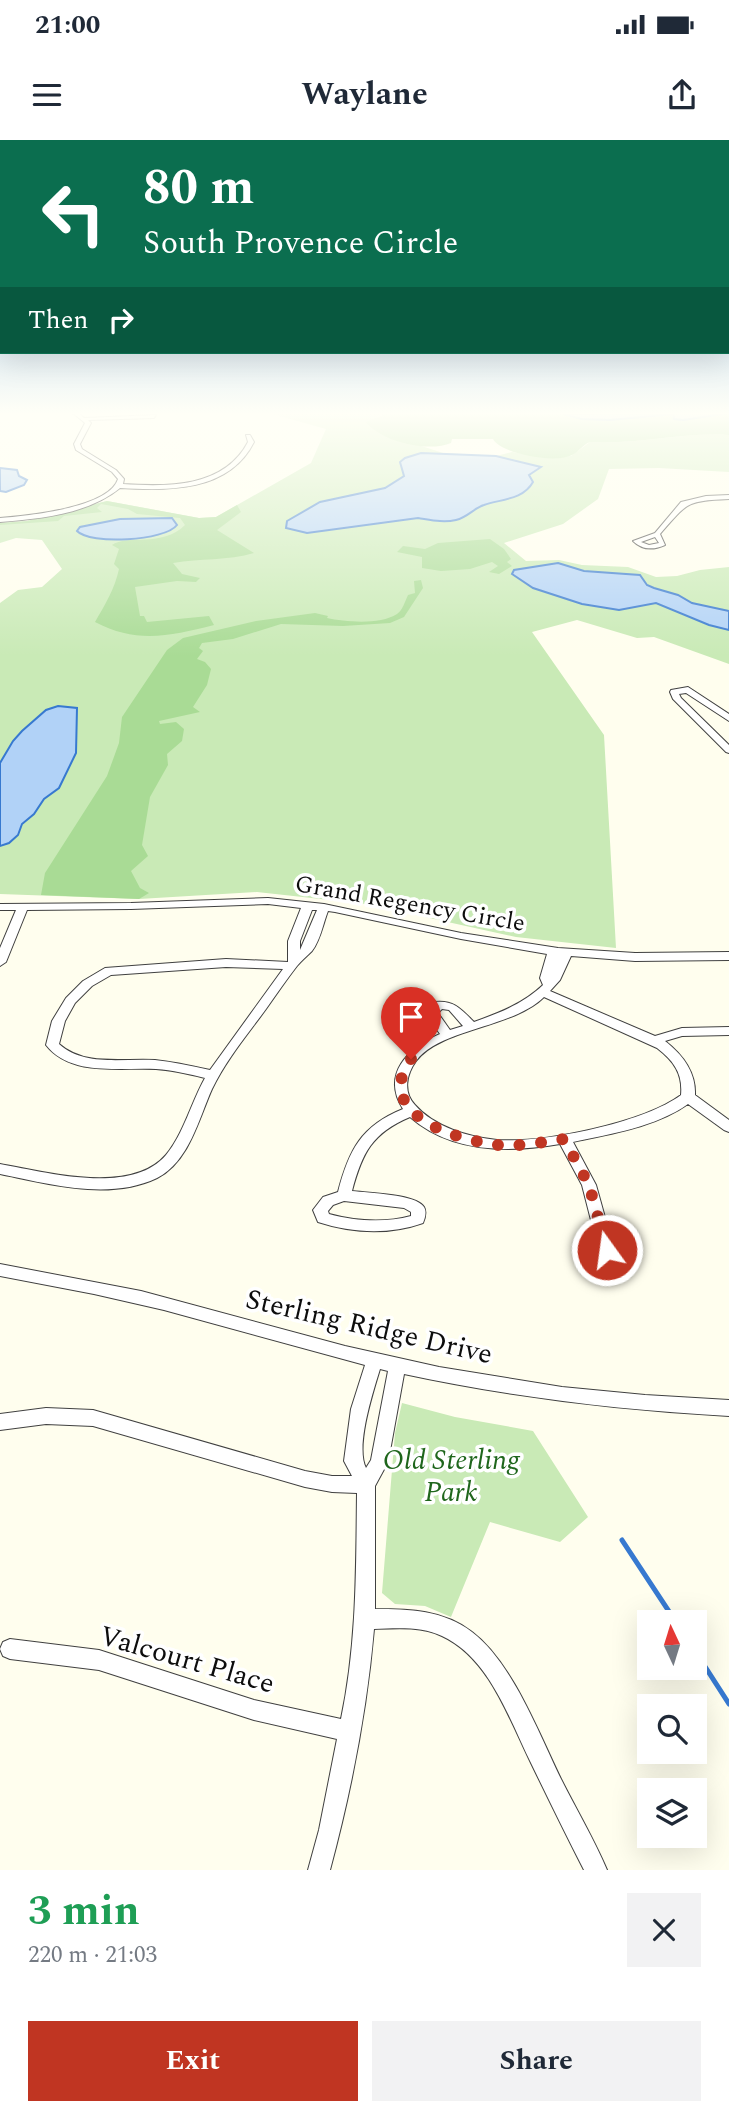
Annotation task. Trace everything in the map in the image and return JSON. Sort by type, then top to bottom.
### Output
[{"type":"street","points":[[0,520],[37,516],[92,501],[105,494]]},
{"type":"street","points":[[657,534],[683,503],[729,497]]},
{"type":"street","points":[[729,718],[688,690],[674,692],[729,750]]},
{"type":"street","name":"Grand Regency Circle","points":[[0,908],[240,901],[308,905],[461,936],[560,952],[655,958],[729,956]]},
{"type":"street","points":[[293,964],[294,941],[308,905]]},
{"type":"street","points":[[0,962],[23,907]]},
{"type":"street","points":[[0,1169],[98,1183],[132,1182],[156,1173],[170,1160],[214,1074],[293,964],[308,948],[324,907]]},
{"type":"street","points":[[546,988],[669,1049],[684,1067],[690,1087],[688,1097],[681,1106],[564,1139],[515,1145],[476,1142],[438,1128],[411,1111],[401,1091],[401,1079],[411,1059],[447,1035],[518,1011],[546,988],[555,981],[560,972],[560,952]]},
{"type":"street","points":[[214,1074],[155,1065],[76,1060],[60,1055],[52,1045],[55,1025],[77,992],[94,977],[109,971],[226,963],[293,964]]},
{"type":"street","points":[[447,1035],[431,1013],[439,1005],[453,1007],[471,1027]]},
{"type":"street","points":[[654,1040],[682,1032],[729,1031]]},
{"type":"street","points":[[688,1097],[729,1127]]},
{"type":"street","points":[[344,1196],[355,1157],[368,1135],[390,1119],[411,1111]]},
{"type":"street","points":[[564,1139],[589,1185],[613,1275]]},
{"type":"street","points":[[344,1196],[407,1203],[418,1209],[418,1219],[404,1226],[335,1222],[323,1217],[320,1210],[328,1201],[344,1196]]},
{"type":"street","name":"Sterling Ridge Drive","points":[[0,1270],[73,1283],[185,1309],[397,1366],[542,1394],[648,1405],[729,1408]]},
{"type":"street","points":[[319,1870],[330,1830],[360,1676],[365,1619],[366,1485],[353,1461],[359,1409],[375,1360]]},
{"type":"street","points":[[366,1485],[379,1462],[397,1366]]},
{"type":"street","points":[[0,1422],[46,1416],[93,1418],[305,1479],[332,1484],[366,1485]]},
{"type":"street","points":[[365,1619],[427,1621],[466,1639],[492,1669],[504,1690],[596,1870]]},
{"type":"street","name":"Valcourt Place","points":[[10,1648],[99,1660],[254,1710],[349,1731]]},
{"type":"green space","points":[[257,494],[600,494],[598,499],[563,524],[504,543],[526,561],[559,560],[582,565],[628,567],[656,577],[729,567],[729,664],[654,637],[637,638],[577,620],[532,632],[604,735],[616,948],[516,937],[366,904],[257,892],[139,899],[0,894],[0,603],[18,590],[42,587],[62,569],[42,540],[16,538],[0,543],[0,523],[27,521],[107,501],[199,518],[216,517]]},
{"type":"green space","points":[[107,501],[199,518],[216,517],[237,505],[241,512],[217,530],[254,553],[173,563],[182,574],[200,578],[196,582],[177,581],[135,587],[140,616],[144,616],[147,622],[209,616],[214,625],[168,635],[140,636],[110,629],[95,622],[112,590],[119,569],[114,564],[119,549],[112,545],[126,540],[166,536],[185,525],[180,518],[137,514],[128,509],[101,504],[97,508],[102,512],[64,516],[58,521],[0,525]]},
{"type":"green space","points":[[490,539],[504,549],[511,559],[507,562],[512,566],[499,574],[489,572],[498,566],[492,562],[470,569],[441,571],[422,568],[422,557],[397,552],[403,546],[425,549],[438,543]]},
{"type":"green space","points":[[421,580],[423,588],[404,617],[390,623],[343,626],[281,624],[233,639],[202,643],[199,648],[203,651],[197,659],[205,662],[211,669],[207,685],[193,707],[200,712],[159,721],[160,724],[176,722],[184,729],[182,741],[167,754],[168,765],[150,797],[142,845],[148,856],[131,871],[140,888],[149,893],[139,899],[41,895],[45,873],[107,776],[119,743],[122,717],[167,650],[183,638],[256,621],[315,613],[344,621],[382,620],[399,612],[408,595],[415,593],[414,581]]},
{"type":"green space","name":"Old Sterling Park","points":[[402,1403],[455,1417],[533,1431],[588,1517],[560,1542],[490,1522],[451,1617],[425,1606],[395,1604],[382,1593],[395,1433]]},
{"type":"water","points":[[358,494],[520,494],[480,506],[456,520],[418,518],[307,533],[286,528],[287,521],[320,502]]},
{"type":"water","points":[[172,518],[177,525],[170,530],[144,538],[96,538],[77,531],[80,527],[120,519]]},
{"type":"water","points":[[558,563],[584,571],[640,575],[647,585],[654,588],[678,595],[692,603],[729,611],[729,630],[709,625],[656,603],[619,610],[582,604],[533,588],[512,574],[514,570]]},
{"type":"water","points":[[58,706],[77,708],[76,753],[59,788],[44,799],[34,814],[22,824],[18,835],[9,843],[0,846],[0,763],[22,731],[46,710]]},
{"type":"waterway","points":[[622,1540],[668,1610]]},
{"type":"waterway","points":[[707,1670],[729,1704]]},
{"type":"route","points":[[411,1059],[401,1079],[404,1101],[411,1111],[438,1128],[476,1142],[501,1145],[564,1139],[589,1185],[607,1250]]}]
